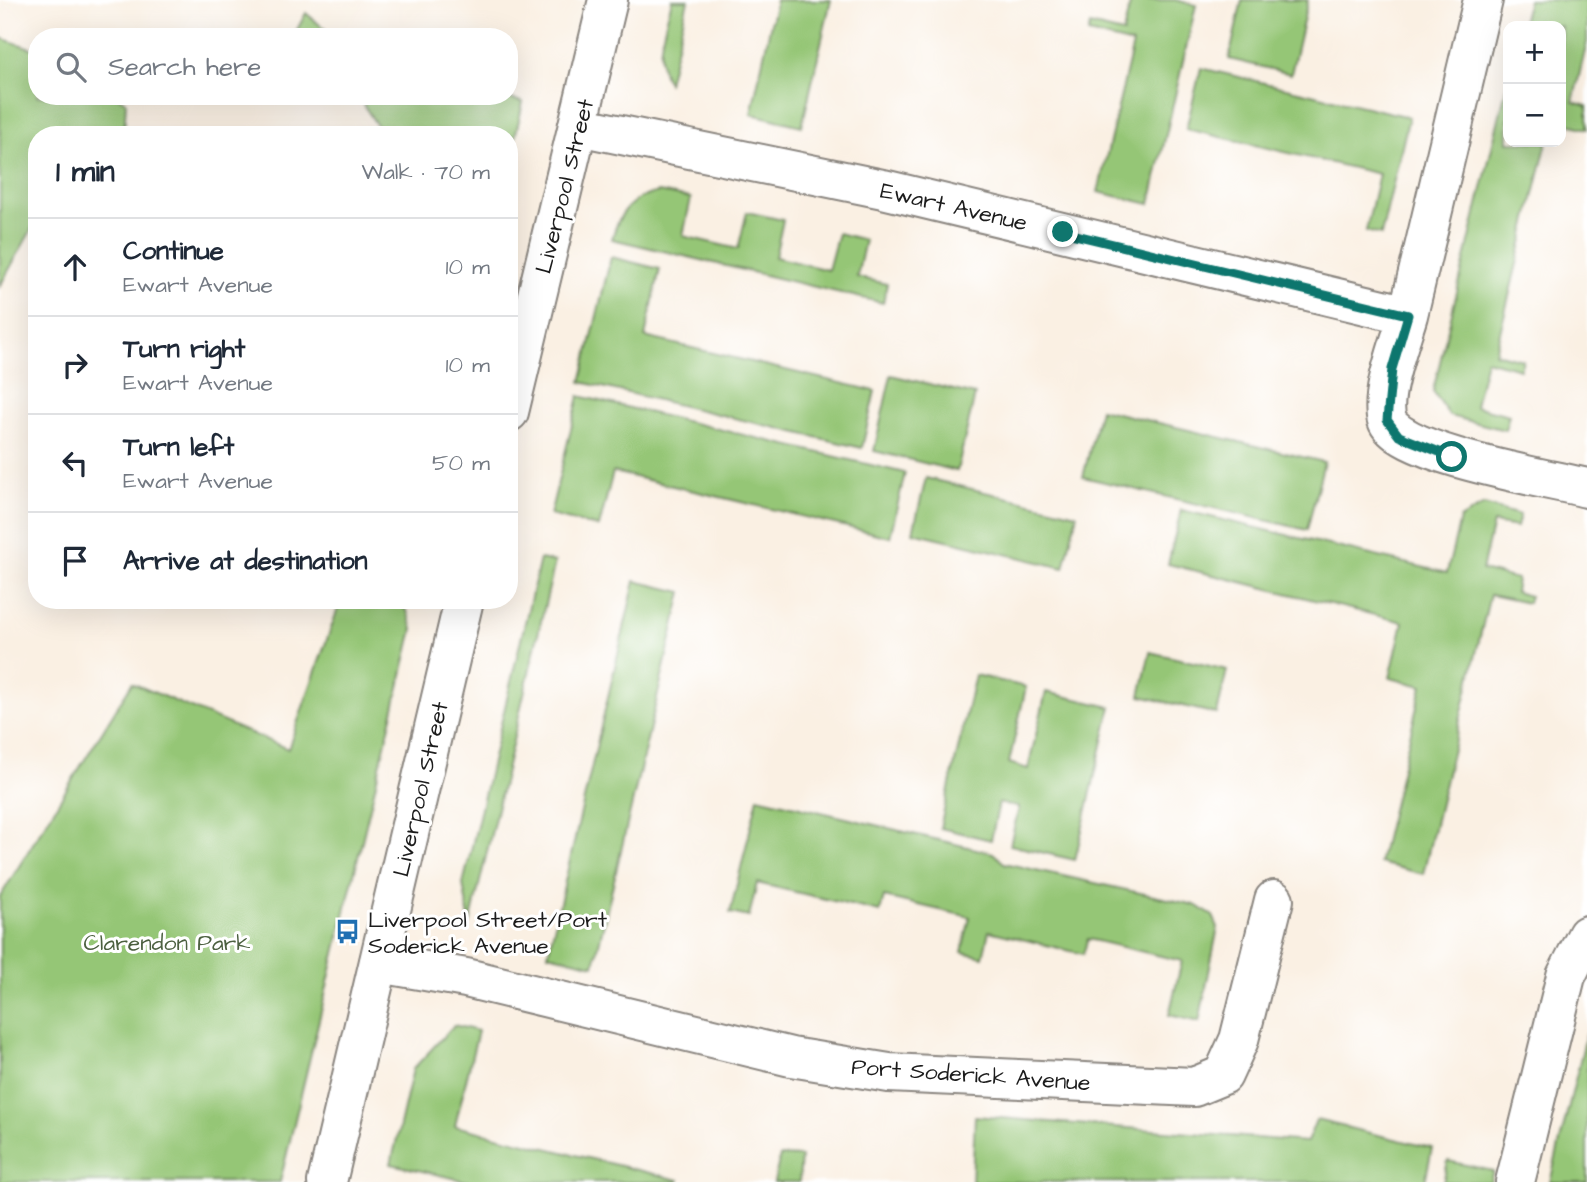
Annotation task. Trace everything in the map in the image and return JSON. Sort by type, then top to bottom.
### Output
[{"type":"street","name":"Liverpool Street","points":[[518,375],[608,0]]},
{"type":"street","points":[[1483,0],[1408,315],[1392,369],[1387,420],[1399,436],[1452,457],[1587,488]]},
{"type":"street","name":"Ewart Avenue","points":[[579,126],[883,189],[1408,315]]},
{"type":"street","name":"Liverpool Street","points":[[327,1182],[462,609]]},
{"type":"street","name":"Port Soderick Avenue","points":[[379,963],[466,978],[791,1057],[889,1073],[1194,1087],[1223,1075],[1239,1040],[1274,900]]},
{"type":"street","points":[[1515,1182],[1566,976],[1587,935]]},
{"type":"green space","points":[[672,0],[688,0],[668,83],[663,73],[660,53]]},
{"type":"green space","points":[[776,0],[831,0],[802,126],[751,114]]},
{"type":"green space","points":[[1131,0],[1175,0],[1196,5],[1150,204],[1098,192],[1133,44],[1088,33],[1090,25],[1123,33]]},
{"type":"green space","points":[[1242,0],[1308,0],[1291,74],[1229,59]]},
{"type":"green space","points":[[1528,0],[1587,0],[1587,42],[1573,102],[1587,106],[1587,129],[1566,123],[1566,21],[1522,21]]},
{"type":"green space","points":[[306,13],[324,28],[298,28]]},
{"type":"green space","points":[[0,38],[28,47],[28,105],[126,105],[125,126],[28,126],[28,236],[0,286]]},
{"type":"green space","points":[[1201,68],[1409,117],[1381,235],[1366,231],[1379,174],[1186,129]]},
{"type":"green space","points":[[518,101],[523,102],[518,126],[377,126],[364,105],[518,105]]},
{"type":"green space","points":[[1503,102],[1503,147],[1546,147],[1495,353],[1523,360],[1520,369],[1486,360],[1475,406],[1509,415],[1505,430],[1449,416],[1433,391]]},
{"type":"green space","points":[[659,192],[691,198],[683,236],[738,249],[747,212],[783,220],[775,257],[828,270],[838,233],[865,240],[857,277],[887,284],[883,303],[612,239],[618,221],[628,207],[649,194]]},
{"type":"green space","points":[[611,257],[660,269],[645,337],[875,391],[862,448],[581,382]]},
{"type":"green space","points":[[891,375],[975,395],[957,471],[874,451]]},
{"type":"green space","points":[[579,396],[905,473],[890,537],[613,472],[599,527],[550,515]]},
{"type":"green space","points":[[1100,409],[1324,462],[1307,530],[1083,477]]},
{"type":"green space","points":[[926,478],[1077,514],[1064,568],[913,532]]},
{"type":"green space","points":[[1484,505],[1520,515],[1517,527],[1493,523],[1482,570],[1517,579],[1515,592],[1530,596],[1528,603],[1490,595],[1423,874],[1379,863],[1422,686],[1390,678],[1403,622],[1168,564],[1181,510],[1447,573],[1460,519]]},
{"type":"green space","points":[[540,559],[555,562],[470,924],[463,884]]},
{"type":"green space","points":[[635,581],[682,592],[594,965],[548,954]]},
{"type":"green space","name":"Clarendon Park","points":[[338,609],[405,609],[413,629],[280,1182],[0,1182],[0,897],[132,683],[288,749]]},
{"type":"green space","points":[[1150,652],[1227,670],[1217,714],[1140,696]]},
{"type":"green space","points":[[975,675],[1026,687],[1009,763],[1028,769],[1046,692],[1111,707],[1075,860],[1010,845],[1019,807],[999,803],[991,840],[940,828]]},
{"type":"green space","points":[[758,797],[993,853],[1004,863],[1195,905],[1213,916],[1218,927],[1199,1022],[1169,1015],[1182,961],[1088,939],[1083,954],[989,931],[983,957],[962,952],[970,917],[884,897],[880,912],[757,883],[749,917],[730,913]]},
{"type":"green space","points":[[454,1025],[478,1031],[455,1126],[679,1180],[678,1182],[470,1182],[391,1164],[413,1069]]},
{"type":"green space","points":[[1587,1032],[1587,1182],[1550,1182]]},
{"type":"green space","points":[[975,1116],[1307,1142],[1316,1120],[1432,1148],[1425,1182],[972,1182]]},
{"type":"green space","points":[[780,1156],[801,1157],[799,1182],[774,1182]]},
{"type":"green space","points":[[1448,1161],[1493,1171],[1490,1182],[1443,1182]]},
{"type":"place","name":"Liverpool Street/Port Soderick Avenue","points":[[348,932]]},
{"type":"route","points":[[1063,232],[1408,315],[1392,369],[1387,420],[1399,436],[1452,457]]}]
